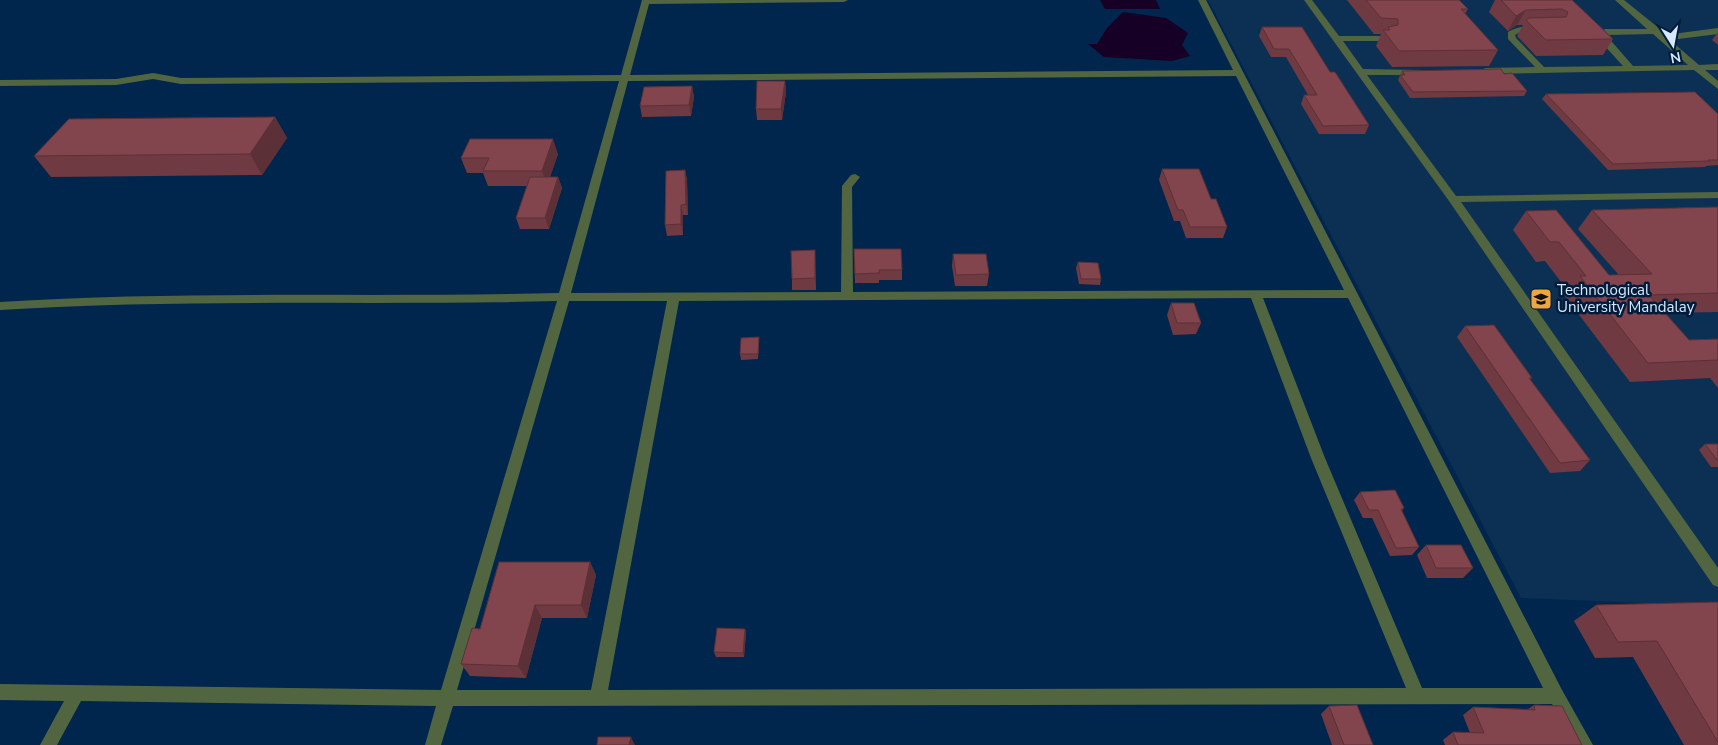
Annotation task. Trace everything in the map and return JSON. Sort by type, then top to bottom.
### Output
[{"type":"street","points":[[433,745],[564,297],[645,1],[844,0]]},
{"type":"street","points":[[1202,0],[1556,696],[1585,745]]},
{"type":"street","points":[[1308,0],[1454,199],[1718,580]]},
{"type":"street","points":[[1619,0],[1657,31],[1718,86]]},
{"type":"street","points":[[1542,70],[1512,38],[1511,34],[1516,30],[1544,29]]},
{"type":"street","points":[[1630,68],[1602,35],[1606,32],[1657,31]]},
{"type":"street","points":[[1665,38],[1718,31]]},
{"type":"street","points":[[1337,40],[1386,37]]},
{"type":"street","points":[[1475,71],[1718,67]]},
{"type":"street","points":[[1360,72],[1427,72]]},
{"type":"street","points":[[0,83],[116,82],[153,76],[181,81],[1238,73]]},
{"type":"street","points":[[847,296],[847,186],[855,177]]},
{"type":"street","points":[[1454,199],[1718,195]]},
{"type":"street","points":[[1255,294],[1318,458],[1417,696]]},
{"type":"street","points":[[0,306],[90,300],[316,298],[456,300],[564,297],[1352,294]]},
{"type":"street","points":[[598,698],[674,297]]},
{"type":"street","points":[[0,692],[448,698],[1556,696]]},
{"type":"street","points":[[48,745],[77,693]]},
{"type":"shaded area","points":[[1100,0],[1156,0],[1160,9],[1105,9]]},
{"type":"shaded area","name":"Technological University Mandalay","points":[[1208,0],[1718,0],[1718,606],[1521,598]]},
{"type":"shaded area","points":[[1123,12],[1166,18],[1188,33],[1182,45],[1190,56],[1172,61],[1104,57],[1088,44],[1097,44],[1107,28]]},
{"type":"building","points":[[1366,0],[1459,0],[1468,9],[1461,9],[1498,50],[1399,51],[1383,30],[1390,30],[1388,27],[1398,25],[1398,19],[1381,18]]},
{"type":"building","points":[[1501,0],[1572,0],[1613,39],[1546,40],[1526,20],[1529,18],[1566,17],[1568,12],[1562,9],[1526,10],[1516,16]]},
{"type":"building","points":[[1262,27],[1302,27],[1330,72],[1335,72],[1369,125],[1323,126],[1304,95],[1317,95],[1289,49],[1274,49]]},
{"type":"building","points":[[1501,69],[1504,74],[1512,73],[1527,91],[1413,92],[1400,75],[1405,75],[1402,71]]},
{"type":"building","points":[[757,81],[785,81],[781,109],[756,109]]},
{"type":"building","points":[[692,86],[689,105],[640,106],[644,87]]},
{"type":"building","points":[[1695,92],[1718,114],[1718,160],[1613,164],[1546,94]]},
{"type":"building","points":[[275,117],[250,154],[34,156],[69,119]]},
{"type":"building","points":[[470,139],[553,139],[542,171],[483,171],[489,158],[461,158]]},
{"type":"building","points":[[1162,169],[1199,169],[1211,199],[1216,199],[1227,227],[1190,227],[1183,210],[1178,210]]},
{"type":"building","points":[[685,170],[686,204],[681,205],[681,224],[665,225],[666,171]]},
{"type":"building","points":[[530,177],[558,177],[545,218],[516,218]]},
{"type":"building","points":[[1718,207],[1718,293],[1649,295],[1689,340],[1718,339],[1718,360],[1648,363],[1580,276],[1586,276],[1559,242],[1550,242],[1526,211],[1556,210],[1609,275],[1652,274],[1592,210]]},
{"type":"building","points":[[854,249],[901,249],[902,270],[879,270],[880,273],[855,274]]},
{"type":"building","points":[[815,250],[815,278],[792,279],[791,251]]},
{"type":"building","points":[[953,254],[986,254],[989,274],[956,275]]},
{"type":"building","points":[[1078,262],[1098,263],[1101,279],[1081,279]]},
{"type":"building","points":[[1171,303],[1194,303],[1201,323],[1177,323]]},
{"type":"building","points":[[1494,325],[1532,378],[1529,378],[1590,460],[1560,463],[1465,326]]},
{"type":"building","points":[[759,337],[758,354],[740,354],[741,338]]},
{"type":"building","points":[[1705,444],[1718,444],[1718,461]]},
{"type":"building","points":[[1395,490],[1404,508],[1401,509],[1419,547],[1396,548],[1378,510],[1369,510],[1360,492]]},
{"type":"building","points":[[1426,545],[1461,545],[1473,568],[1436,568]]},
{"type":"building","points":[[499,562],[590,562],[581,605],[535,605],[518,666],[461,664],[472,628],[480,629]]},
{"type":"building","points":[[1718,602],[1718,742],[1657,641],[1618,642],[1596,605]]},
{"type":"building","points":[[717,628],[745,629],[743,653],[714,652]]},
{"type":"building","points":[[1357,705],[1373,745],[1344,745],[1329,706]]},
{"type":"building","points":[[1534,705],[1562,706],[1582,745],[1458,745],[1453,732],[1484,733],[1473,707],[1535,710]]},
{"type":"building","points":[[598,737],[631,737],[629,745],[597,745]]},
{"type":"place","name":"Technological University Mandalay","points":[[1541,299]]}]
